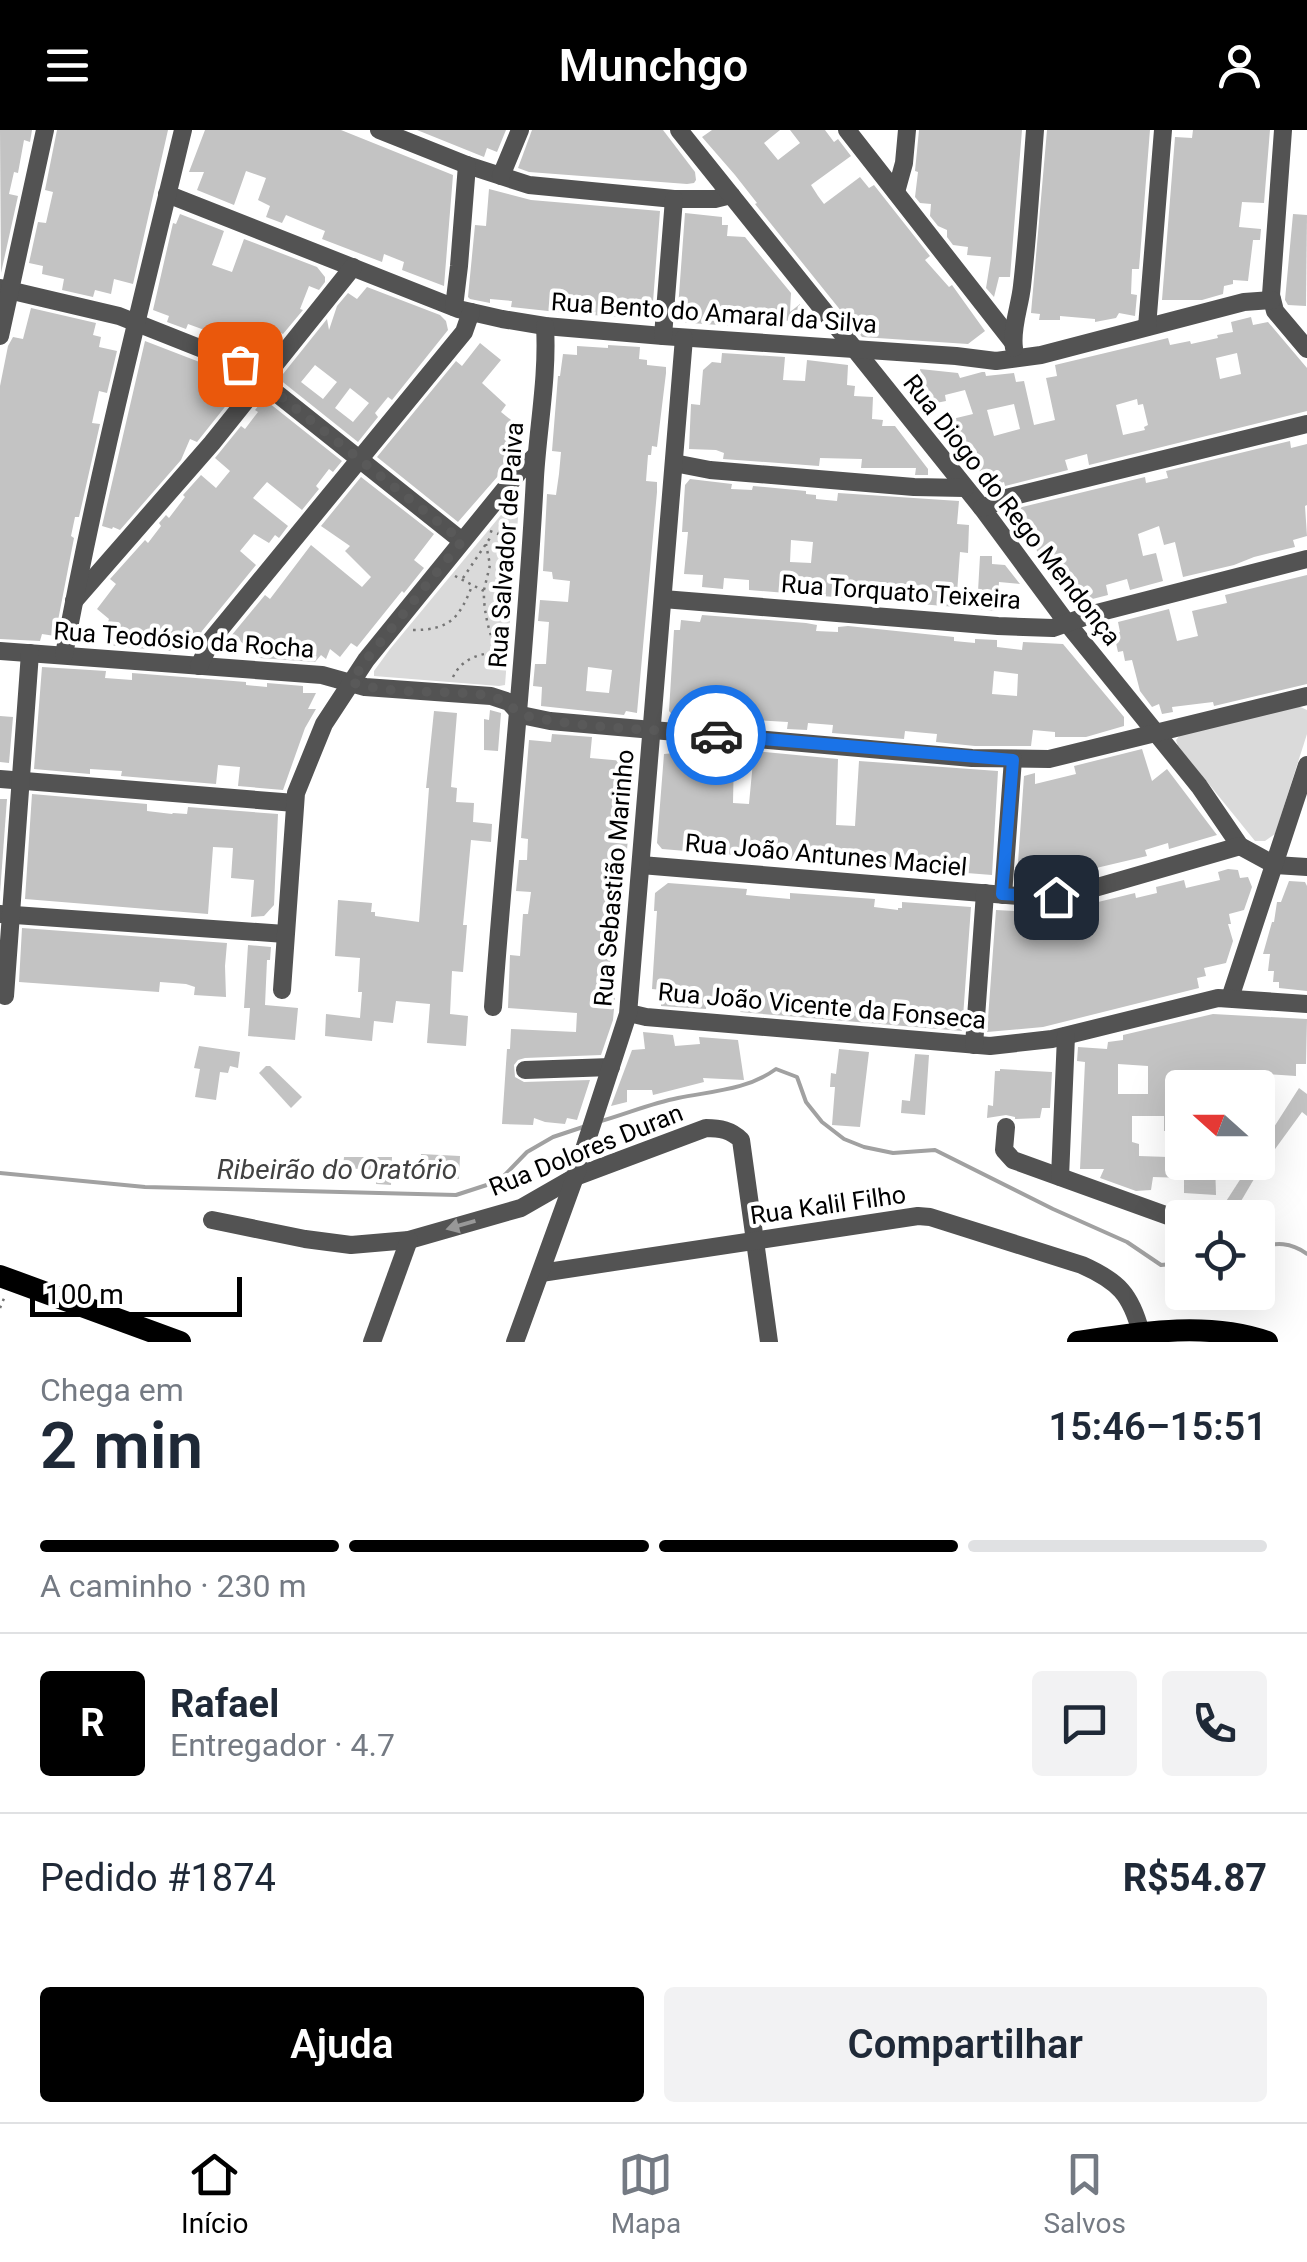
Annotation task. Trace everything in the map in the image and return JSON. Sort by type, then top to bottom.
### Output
[{"type":"main road","points":[[0,1276],[180,1342]]},
{"type":"main road","points":[[1078,1342],[1141,1333],[1234,1334],[1267,1342]]},
{"type":"street","points":[[0,336],[5,289],[45,130]]},
{"type":"street","points":[[64,655],[136,322],[183,130]]},
{"type":"street","points":[[378,130],[529,186],[674,199],[731,195]]},
{"type":"street","points":[[501,176],[520,130]]},
{"type":"street","name":"Rua Diogo do Rego Mendonça","points":[[678,130],[982,508],[1199,786],[1240,846],[1274,864]]},
{"type":"street","points":[[847,130],[1014,350]]},
{"type":"street","points":[[896,192],[907,130]]},
{"type":"street","points":[[1014,350],[1035,130]]},
{"type":"street","points":[[1147,327],[1163,130]]},
{"type":"street","points":[[1283,130],[1272,300],[1275,310],[1307,350]]},
{"type":"street","points":[[199,666],[212,639],[464,332],[460,266],[466,165]]},
{"type":"street","name":"Rua Bento do Amaral da Silva","points":[[167,194],[462,310],[545,326],[996,361],[1014,350],[1041,355],[1244,302],[1272,300]]},
{"type":"street","points":[[663,336],[674,199]]},
{"type":"street","points":[[74,601],[200,457],[353,267]]},
{"type":"street","points":[[5,289],[136,322],[240,364],[359,460],[468,534]]},
{"type":"street","name":"Rua Salvador de Paiva","points":[[493,1007],[532,547],[545,326]]},
{"type":"street","name":"Rua Sebastião Marinho","points":[[514,1342],[576,1177],[628,1012],[684,338]]},
{"type":"street","points":[[982,508],[1010,497],[1307,424]]},
{"type":"street","points":[[282,990],[296,793],[324,724],[390,630],[536,455]]},
{"type":"street","points":[[674,464],[914,487],[964,488]]},
{"type":"street","name":"Rua Torquato Teixeira","points":[[663,599],[1053,628],[1307,559]]},
{"type":"street","name":"Rua Teodósio da Rocha","points":[[0,651],[322,675],[365,687],[491,696],[509,702],[521,715],[550,720],[1013,760],[1049,759],[1307,696]]},
{"type":"street","points":[[5,996],[5,914],[21,781],[30,653]]},
{"type":"street","points":[[974,1045],[1013,760]]},
{"type":"street","points":[[1230,998],[1307,764]]},
{"type":"street","points":[[0,780],[295,803]]},
{"type":"street","name":"Rua João Antunes Maciel","points":[[641,865],[1043,898],[1077,894],[1240,846]]},
{"type":"street","points":[[1274,864],[1307,867]]},
{"type":"street","points":[[5,914],[286,934]]},
{"type":"street","name":"Rua João Vicente da Fonseca","points":[[628,1012],[741,1026],[1006,1045],[1066,1036],[1218,998],[1307,1004]]},
{"type":"street","points":[[1060,1177],[1066,1036]]},
{"type":"street","points":[[525,1070],[611,1067]]},
{"type":"street","name":"Rua Dolores Duran","points":[[212,1220],[350,1245],[409,1240],[521,1208],[576,1177],[706,1128],[726,1130],[741,1140],[756,1240]]},
{"type":"street","points":[[1006,1128],[1004,1150],[1014,1160],[1165,1215]]},
{"type":"street","name":"Rua Kalil Filho","points":[[540,1272],[930,1217],[1082,1265],[1103,1276],[1135,1308],[1141,1333]]},
{"type":"street","points":[[372,1342],[409,1240]]},
{"type":"street","points":[[756,1240],[769,1342]]},
{"type":"path","points":[[468,534],[494,532],[532,547]]},
{"type":"path","points":[[462,580],[494,532]]},
{"type":"path","points":[[486,544],[490,566],[483,602],[492,641],[497,653],[521,671]]},
{"type":"path","points":[[440,568],[484,591]]},
{"type":"path","points":[[390,630],[440,628],[460,614],[472,585]]},
{"type":"path","points":[[455,694],[452,680],[460,665],[482,653],[497,653]]},
{"type":"shaded area","points":[[520,492],[505,685],[374,676],[390,649]]},
{"type":"shaded area","points":[[1298,706],[1307,710],[1307,734],[1275,834],[1265,841],[1255,841],[1176,740],[1180,735]]},
{"type":"building","points":[[0,130],[32,130],[30,142],[24,140],[18,173],[14,172],[9,194],[18,196],[1,273]]},
{"type":"building","points":[[57,130],[168,130],[133,284],[114,279],[111,294],[95,290],[93,297],[62,290],[64,279],[42,274],[43,266],[29,263],[38,222],[46,223],[53,192],[45,190]]},
{"type":"building","points":[[205,130],[341,130],[453,175],[444,286],[402,270],[404,262],[384,254],[382,262],[322,239],[325,231],[286,215],[282,223],[266,217],[270,206],[258,200],[266,178],[246,171],[234,205],[197,190],[204,172],[189,172]]},
{"type":"building","points":[[417,130],[506,130],[497,152],[487,148],[484,157]]},
{"type":"building","points":[[532,130],[663,130],[695,172],[696,180],[687,184],[529,172],[518,168]]},
{"type":"building","points":[[712,130],[780,130],[764,143],[778,160],[800,143],[790,130],[825,130],[834,142],[838,139],[851,156],[811,185],[824,204],[860,177],[869,188],[874,185],[930,256],[925,260],[949,287],[952,285],[985,331],[968,344],[862,337],[702,137]]},
{"type":"building","points":[[919,130],[1022,130],[1010,277],[999,277],[994,297],[986,288],[991,257],[967,255],[968,247],[953,245],[947,230],[930,216],[931,204],[920,203],[915,197]]},
{"type":"building","points":[[1047,130],[1150,130],[1139,269],[1132,269],[1131,294],[1137,295],[1135,316],[1119,313],[1116,318],[1095,322],[1060,316],[1060,320],[1039,320],[1040,314],[1031,313]]},
{"type":"building","points":[[1193,130],[1270,130],[1264,203],[1242,202],[1239,227],[1261,229],[1260,240],[1253,240],[1248,281],[1233,280],[1233,284],[1224,286],[1223,294],[1202,300],[1162,300],[1175,137],[1192,138]]},
{"type":"building","points":[[489,189],[531,200],[660,211],[652,315],[639,314],[640,318],[576,314],[511,307],[512,301],[490,299],[490,303],[470,299],[475,225],[486,226]]},
{"type":"building","points":[[685,213],[722,217],[722,225],[728,225],[727,236],[745,237],[791,293],[790,312],[800,304],[799,322],[732,316],[732,326],[677,322]]},
{"type":"building","points":[[180,214],[224,231],[212,265],[232,272],[244,239],[317,267],[325,277],[319,290],[309,286],[300,309],[303,310],[283,334],[278,332],[268,353],[255,347],[250,356],[208,338],[210,332],[167,322],[169,316],[153,310],[173,223]]},
{"type":"building","points":[[1293,214],[1307,215],[1306,306],[1288,305],[1285,300]]},
{"type":"building","points":[[367,287],[440,315],[448,330],[392,400],[388,397],[375,413],[378,417],[358,442],[279,379],[327,319],[329,330],[337,306],[348,293],[357,299]],"holes":[[[315,365],[337,382],[323,399],[301,382]],[[350,388],[369,403],[353,422],[335,408]]]},
{"type":"building","points":[[31,308],[96,323],[93,335],[101,337],[99,347],[117,351],[107,393],[99,391],[92,423],[100,424],[79,517],[75,517],[55,636],[42,634],[40,641],[0,639],[0,386],[8,346],[13,337],[23,339]]},
{"type":"building","points":[[1251,317],[1253,325],[1268,322],[1307,368],[1307,411],[1089,465],[1087,454],[1065,460],[1068,470],[985,488],[978,466],[967,469],[936,430],[950,427],[948,420],[973,414],[965,390],[945,395],[946,401],[926,405],[924,392],[918,393],[920,369],[958,373],[960,378],[982,372],[986,376],[1014,373],[1016,382],[1024,381],[1034,425],[1055,420],[1046,378],[1057,376],[1055,365],[1168,338],[1170,345],[1218,338],[1217,335],[1233,332],[1231,322]],"holes":[[[1237,353],[1241,374],[1220,379],[1216,358]],[[1137,399],[1138,405],[1143,404],[1148,425],[1145,430],[1123,435],[1116,405]],[[1014,404],[1020,429],[994,436],[987,410]]]},
{"type":"building","points":[[145,341],[228,373],[221,386],[236,393],[197,442],[190,439],[181,460],[120,530],[112,529],[102,526]]},
{"type":"building","points":[[480,343],[501,360],[482,383],[506,405],[501,412],[516,424],[504,439],[510,444],[502,453],[511,461],[458,522],[377,457],[456,361],[462,366]]},
{"type":"building","points":[[577,346],[640,347],[639,359],[647,360],[647,365],[666,367],[657,447],[652,446],[648,455],[646,481],[657,482],[657,492],[637,713],[626,711],[624,715],[541,706],[542,687],[533,686],[535,664],[546,664],[549,622],[538,621],[540,600],[568,602],[570,581],[553,579],[552,572],[543,571],[547,494],[556,495],[561,452],[552,451],[558,376],[563,354],[577,355]],"holes":[[[588,667],[612,670],[609,693],[586,691]]]},
{"type":"building","points":[[722,353],[785,357],[783,380],[805,381],[807,360],[848,365],[847,385],[855,386],[854,396],[873,397],[872,419],[883,420],[882,426],[895,426],[928,469],[928,475],[915,475],[916,468],[861,468],[862,459],[820,458],[819,466],[723,459],[724,453],[716,450],[689,449],[691,404],[700,405],[703,370],[712,362],[721,363]]},
{"type":"building","points":[[264,399],[342,461],[333,472],[329,469],[302,510],[267,482],[253,498],[288,526],[269,543],[254,534],[240,551],[256,565],[194,646],[183,650],[176,644],[170,651],[160,647],[157,650],[107,645],[110,633],[105,631],[109,619],[97,609],[116,584],[110,579],[145,540],[148,543],[161,526],[159,523],[166,515],[169,518],[201,475],[216,488],[230,471],[215,458],[241,426],[245,429]]},
{"type":"building","points":[[1290,441],[1291,448],[1307,444],[1307,536],[1293,540],[1295,547],[1234,565],[1183,577],[1175,542],[1164,545],[1159,526],[1138,534],[1143,556],[1156,553],[1163,581],[1130,590],[1127,579],[1106,585],[1108,595],[1073,604],[1059,574],[1050,576],[1045,554],[1038,555],[1032,532],[1018,536],[1007,520],[1007,512],[1014,509],[1145,477],[1146,483],[1168,478],[1166,471]]},
{"type":"building","points":[[361,477],[434,534],[414,560],[424,568],[357,647],[351,643],[340,657],[330,649],[326,659],[321,655],[315,662],[260,658],[231,636],[265,595],[270,599],[311,545],[362,587],[371,577],[345,551],[350,546],[321,526]]},
{"type":"building","points":[[690,479],[732,484],[731,489],[752,490],[753,486],[806,491],[816,495],[816,499],[837,501],[838,493],[959,501],[957,524],[969,525],[968,553],[960,552],[956,607],[749,590],[749,580],[724,578],[723,589],[702,587],[703,575],[684,574],[688,532],[682,532],[685,485]],"holes":[[[791,540],[813,542],[811,563],[790,562]]]},
{"type":"building","points":[[980,556],[992,556],[992,564],[1005,565],[1020,584],[999,582],[997,611],[977,609]]},
{"type":"building","points":[[1307,575],[1307,684],[1214,706],[1213,702],[1172,707],[1173,712],[1162,714],[1159,704],[1152,707],[1140,691],[1132,660],[1125,661],[1123,651],[1118,652],[1114,634],[1120,632],[1118,622],[1169,609],[1177,641],[1198,636],[1192,611],[1227,603],[1225,595]]},
{"type":"building","points":[[702,615],[806,623],[817,625],[816,631],[838,632],[838,627],[848,626],[954,637],[954,641],[975,643],[975,639],[997,640],[997,647],[1022,650],[1023,642],[1063,644],[1124,717],[1124,726],[1086,737],[1055,737],[1055,732],[1033,730],[1031,746],[975,746],[936,742],[937,734],[905,731],[904,739],[832,733],[833,725],[808,723],[807,730],[787,729],[788,722],[756,720],[757,708],[736,706],[734,725],[676,719],[669,711],[674,630],[680,630],[681,620],[700,622]],"holes":[[[994,671],[1018,674],[1017,696],[992,694]]]},
{"type":"building","points":[[42,667],[106,671],[105,678],[132,680],[132,673],[267,687],[267,683],[303,686],[303,693],[316,693],[308,709],[316,709],[305,728],[283,790],[238,786],[240,767],[218,765],[216,784],[121,776],[122,771],[90,769],[90,774],[34,769]]},
{"type":"building","points":[[490,710],[501,713],[498,751],[484,750],[484,719],[489,720]]},
{"type":"building","points":[[434,711],[457,713],[451,787],[457,788],[456,802],[474,803],[473,822],[492,824],[491,842],[471,840],[463,972],[452,971],[450,1014],[468,1016],[466,1046],[427,1043],[430,1004],[396,1001],[393,1023],[374,1021],[372,1041],[325,1036],[326,1014],[360,1018],[360,958],[335,956],[338,900],[372,903],[375,916],[419,922]]},
{"type":"building","points":[[0,716],[13,717],[9,763],[0,762]]},
{"type":"building","points":[[552,734],[592,737],[590,758],[635,762],[619,942],[612,942],[609,974],[617,975],[613,1020],[601,1055],[525,1058],[514,1065],[515,1077],[524,1082],[590,1080],[577,1120],[567,1118],[565,1124],[534,1118],[533,1125],[502,1124],[511,1029],[576,1032],[577,1013],[508,1008],[510,955],[520,956],[523,914],[528,914],[531,892],[516,891],[519,860],[527,860],[528,839],[521,838],[529,740],[551,742]]},
{"type":"building","points":[[677,745],[690,746],[689,750],[734,754],[733,803],[749,804],[754,751],[838,759],[836,825],[855,826],[859,761],[998,771],[992,875],[852,864],[852,857],[842,855],[819,854],[818,862],[662,849],[657,843],[664,754],[675,753]]},
{"type":"building","points":[[1142,749],[1152,781],[1167,769],[1217,835],[1169,849],[1168,843],[1145,850],[1147,856],[1075,873],[1044,879],[1017,877],[1024,776],[1035,773],[1035,784],[1076,774],[1074,766]]},
{"type":"building","points":[[32,794],[147,804],[147,811],[172,814],[187,814],[188,807],[278,814],[274,905],[264,916],[251,917],[254,880],[231,878],[233,848],[213,847],[208,914],[25,899]]},
{"type":"building","points":[[0,799],[7,799],[0,893]]},
{"type":"building","points":[[1238,870],[1240,878],[1248,877],[1252,887],[1244,910],[1229,914],[1233,941],[1226,963],[1204,968],[1206,976],[1197,978],[1199,988],[1043,1027],[987,1032],[996,910],[1053,913],[1135,893],[1136,898],[1157,893],[1156,887],[1184,880],[1186,888],[1220,880],[1218,872]]},
{"type":"building","points":[[1289,881],[1305,882],[1307,886],[1307,991],[1279,988],[1279,982],[1273,982],[1274,971],[1268,971],[1270,954],[1263,954],[1277,902],[1281,902]]},
{"type":"building","points":[[668,883],[747,889],[746,895],[790,899],[790,893],[875,899],[874,907],[898,910],[902,902],[971,907],[962,1031],[740,1012],[740,1002],[717,999],[706,1001],[706,1009],[661,1006],[662,990],[652,989],[655,893]]},
{"type":"building","points":[[22,928],[227,943],[226,997],[194,995],[195,987],[160,982],[159,992],[19,982]]},
{"type":"building","points":[[248,945],[271,947],[265,1005],[298,1008],[295,1040],[248,1036],[250,1008],[244,1008]]},
{"type":"building","points":[[1213,1014],[1307,1019],[1306,1064],[1296,1064],[1296,1076],[1275,1075],[1275,1070],[1165,1070],[1165,1131],[1164,1116],[1132,1116],[1132,1142],[1139,1144],[1139,1156],[1165,1157],[1165,1177],[1153,1177],[1151,1190],[1136,1191],[1100,1178],[1104,1169],[1080,1169],[1085,1062],[1077,1061],[1078,1047],[1107,1049],[1108,1042],[1123,1040],[1123,1035]],"holes":[[[1118,1064],[1148,1066],[1148,1094],[1118,1094]]]},
{"type":"building","points":[[643,1032],[673,1035],[675,1046],[700,1044],[699,1037],[738,1040],[744,1080],[703,1078],[704,1082],[653,1095],[652,1090],[627,1090],[627,1102],[611,1106],[632,1050],[645,1049]]},
{"type":"building","points":[[199,1046],[240,1052],[238,1068],[230,1066],[228,1073],[220,1072],[216,1100],[195,1097],[200,1069],[194,1068]]},
{"type":"building","points":[[839,1049],[869,1052],[860,1127],[832,1125],[835,1087],[830,1087],[831,1073],[836,1074]]},
{"type":"building","points":[[915,1054],[929,1055],[925,1115],[901,1113],[902,1100],[910,1101]]},
{"type":"building","points":[[266,1066],[302,1097],[291,1108],[259,1073]]},
{"type":"building","points":[[995,1071],[1052,1072],[1050,1108],[1042,1108],[1040,1118],[987,1118],[988,1105],[993,1106]]},
{"type":"building","points":[[1299,1088],[1307,1094],[1307,1116],[1302,1112],[1275,1149],[1275,1126]]},
{"type":"building","points":[[421,1154],[460,1156],[459,1179],[420,1177]]},
{"type":"building","points":[[344,1157],[392,1157],[391,1185],[376,1184],[377,1170],[343,1168]]},
{"type":"building","points":[[1184,1180],[1216,1180],[1216,1195],[1184,1193]]},
{"type":"building","points":[[1240,1180],[1253,1180],[1242,1200],[1227,1200]]},
{"type":"waterway","name":"Ribeirão do Oratório","points":[[601,1121],[668,1100],[741,1086],[776,1069],[797,1077],[806,1102],[822,1122],[844,1139],[893,1153],[935,1150],[1127,1242],[1165,1265]]},
{"type":"waterway","name":"Ribeirão do Oratório","points":[[0,1173],[145,1187],[456,1195],[499,1181],[527,1152],[553,1137],[583,1127]]},
{"type":"waterway","name":"Ribeirão do Oratório","points":[[1275,1245],[1295,1247],[1307,1254]]},
{"type":"way so far","points":[[240,364],[462,541],[351,682],[365,687],[491,696],[509,702],[521,715],[550,720],[716,735]]},
{"type":"route","points":[[716,735],[1013,760],[1002,894],[1056,897]]}]
